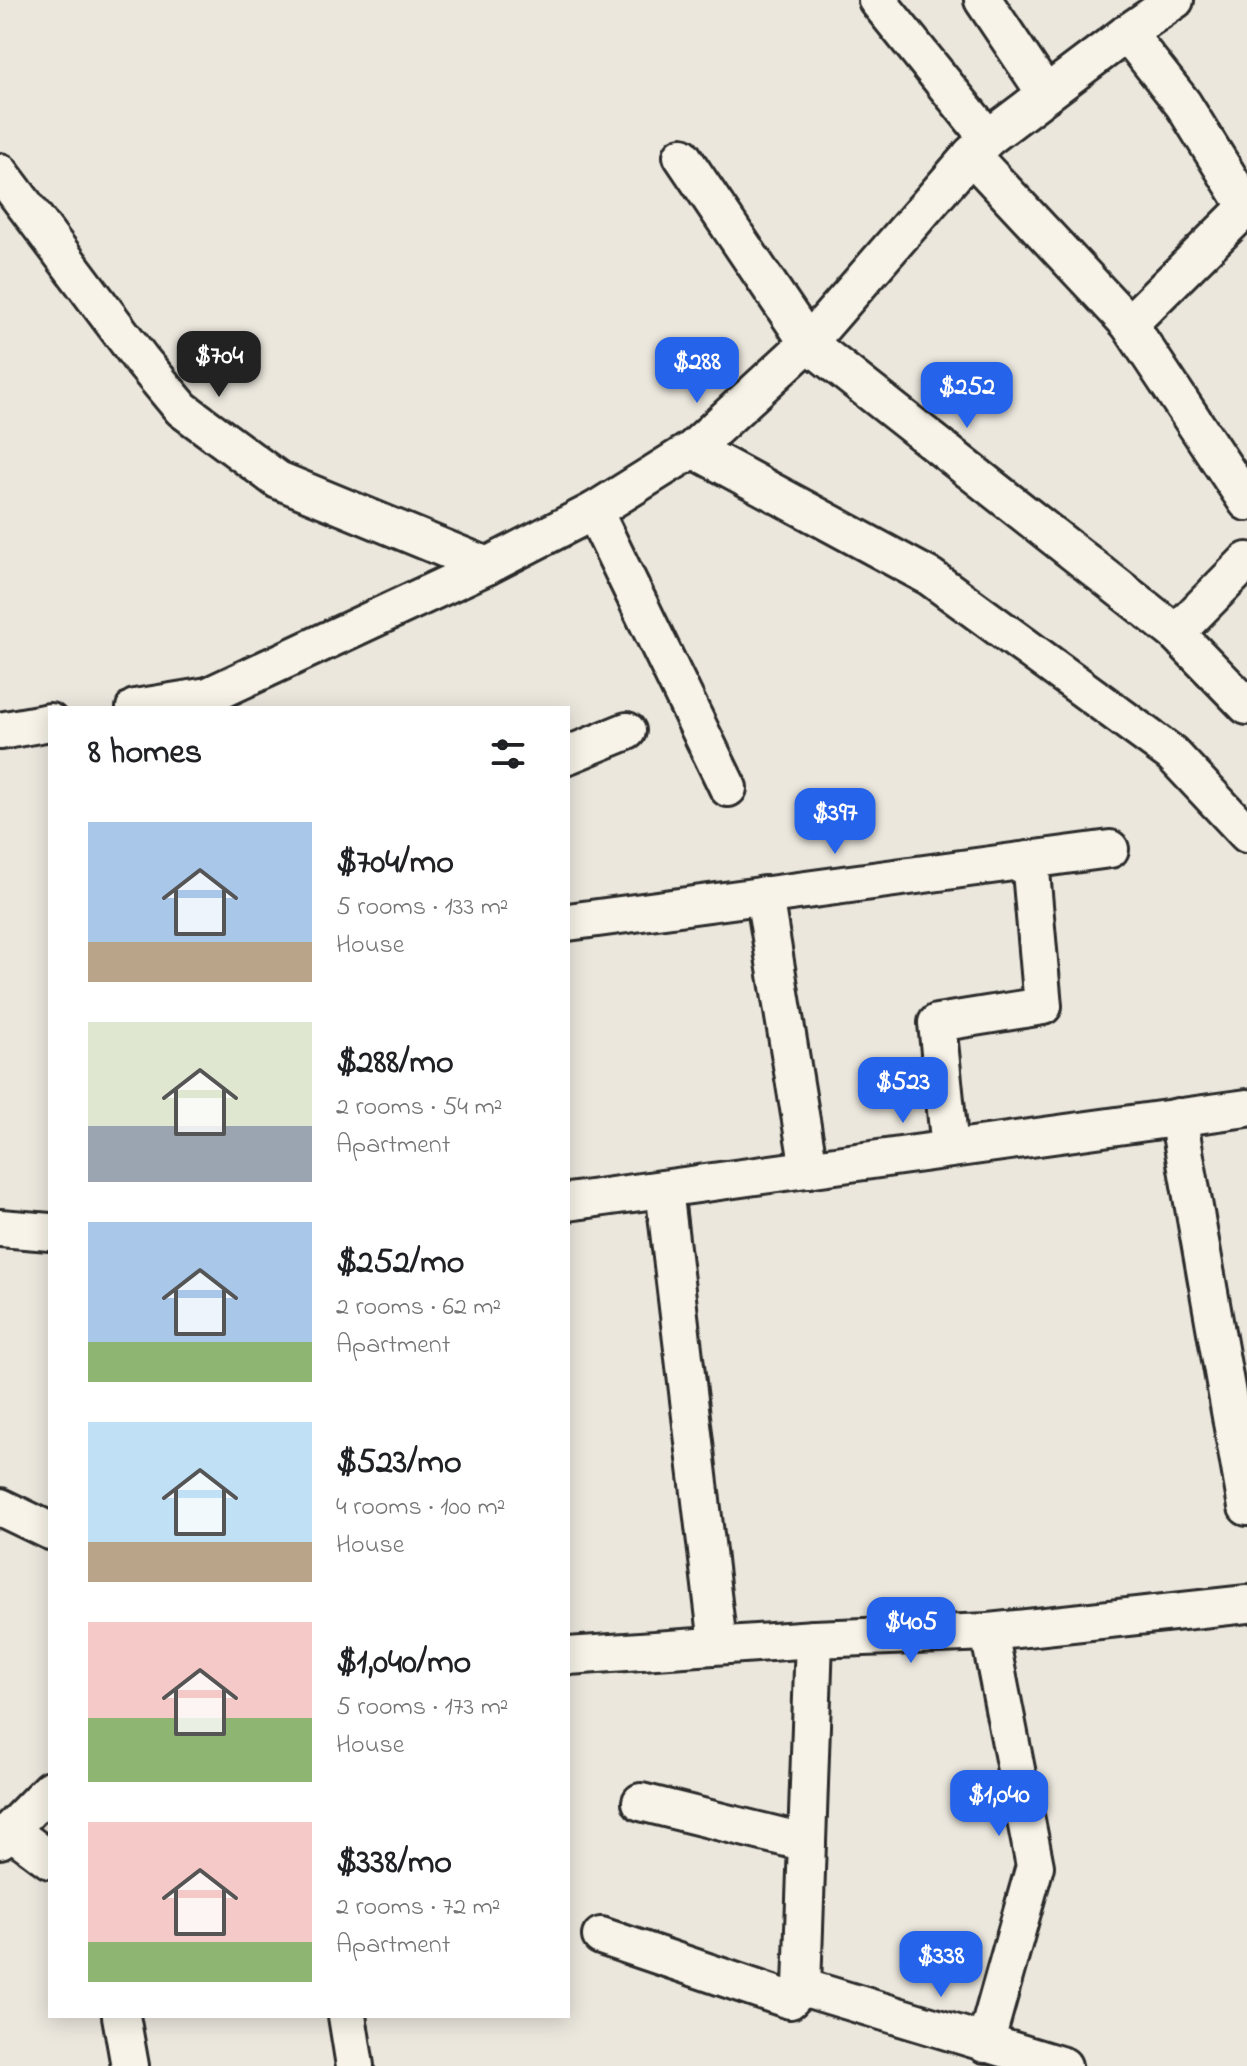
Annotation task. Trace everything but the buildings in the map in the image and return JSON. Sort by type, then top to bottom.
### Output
[{"type":"street","points":[[877,0],[979,146],[1129,324],[1247,502]]},
{"type":"street","points":[[983,0],[1046,94]]},
{"type":"street","points":[[160,706],[210,702],[594,511],[693,449],[808,343],[979,146],[1175,0]]},
{"type":"street","points":[[1127,33],[1183,104],[1247,207],[1129,324]]},
{"type":"street","points":[[682,156],[808,343],[1176,633],[1247,706]]},
{"type":"street","points":[[0,172],[142,361],[182,409],[278,480],[487,566]]},
{"type":"street","points":[[693,449],[930,577],[1172,754],[1247,834]]},
{"type":"street","points":[[594,511],[728,788]]},
{"type":"street","points":[[1176,633],[1247,561]]},
{"type":"street","points":[[0,731],[48,722]]},
{"type":"street","points":[[570,754],[627,731]]},
{"type":"street","points":[[570,922],[1110,849]]},
{"type":"street","points":[[950,1149],[937,1023],[1043,1006],[1030,860]]},
{"type":"street","points":[[764,895],[809,1169]]},
{"type":"street","points":[[570,1202],[1247,1108]]},
{"type":"street","points":[[1178,1117],[1247,1507]]},
{"type":"street","points":[[664,1189],[718,1644]]},
{"type":"street","points":[[0,1228],[48,1232]]},
{"type":"street","points":[[0,1507],[48,1530]]},
{"type":"street","points":[[570,1656],[718,1644],[989,1632],[1247,1604]]},
{"type":"street","points":[[985,2044],[1035,1866],[989,1632]]},
{"type":"street","points":[[601,1936],[790,2000],[802,1987],[814,1639]]},
{"type":"street","points":[[48,1791],[5,1835],[48,1859]]},
{"type":"street","points":[[641,1802],[807,1843]]},
{"type":"street","points":[[802,1987],[1063,2066]]},
{"type":"street","points":[[121,2018],[130,2066]]},
{"type":"street","points":[[347,2018],[355,2066]]}]
